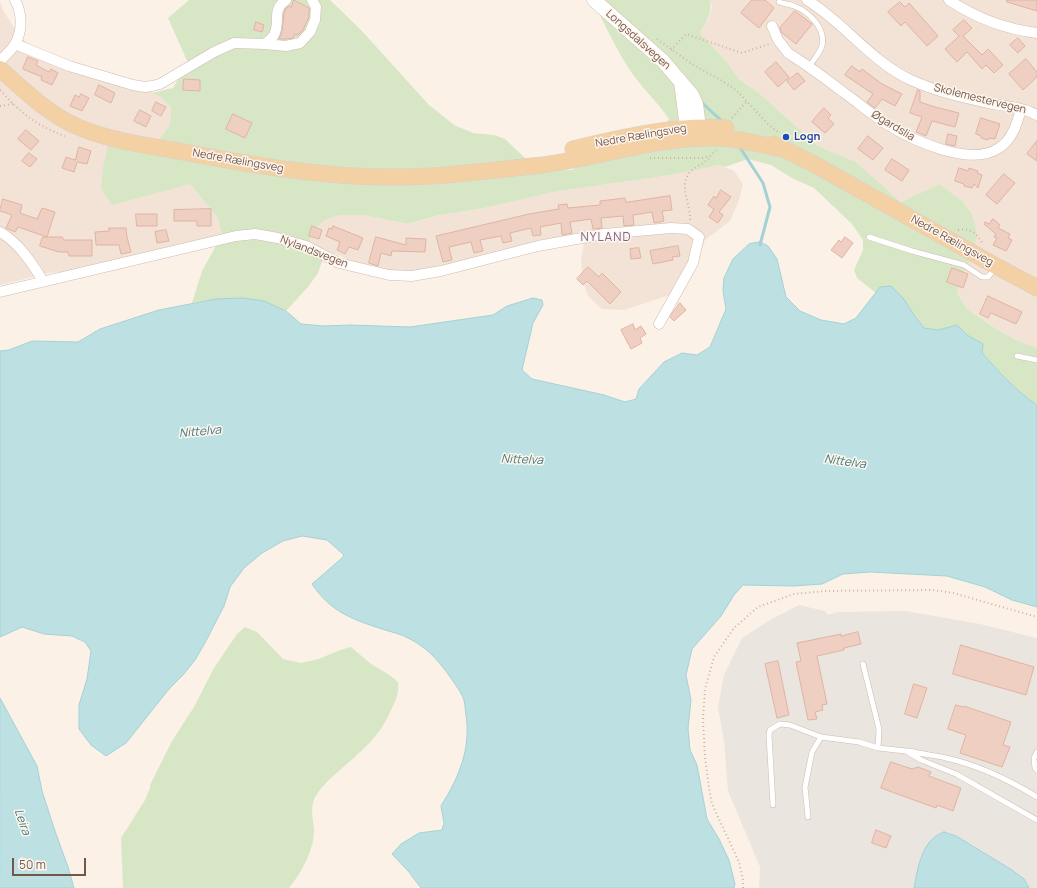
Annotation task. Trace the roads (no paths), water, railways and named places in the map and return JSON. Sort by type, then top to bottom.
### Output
[{"type":"main road","name":"Longsdalsvegen","points":[[594,0],[663,61],[692,95],[698,116],[694,131]]},
{"type":"main road","name":"Nedre Rælingsveg","points":[[0,69],[44,107],[77,126],[105,137],[272,168],[341,175],[388,177],[466,173],[498,169],[601,143],[694,131],[718,138],[738,140],[782,149],[812,163],[1037,288]]},
{"type":"street","points":[[0,60],[15,44],[21,19],[20,10],[15,0]]},
{"type":"street","points":[[265,44],[273,36],[276,28],[276,13],[282,3],[286,0]]},
{"type":"street","points":[[15,44],[69,66],[119,82],[145,87],[152,86],[160,84],[214,52],[234,44],[286,46],[300,43],[310,32],[315,20],[316,7],[312,0]]},
{"type":"street","name":"Skolemestervegen","points":[[807,0],[836,21],[866,50],[881,62],[910,79],[946,93],[1037,115]]},
{"type":"street","points":[[949,0],[973,14],[1002,26],[1037,33]]},
{"type":"street","name":"Øgardslia","points":[[772,26],[778,40],[788,53],[809,66],[884,122],[924,144],[948,151],[974,155],[988,153],[998,149],[1006,143],[1018,122],[1021,110]]},
{"type":"street","name":"Nylandsvegen","points":[[0,292],[236,236],[255,234],[278,238],[306,246],[339,263],[365,270],[389,275],[412,276],[442,271],[538,246],[604,234],[671,228],[688,229],[699,237],[693,263],[659,324]]},
{"type":"street","points":[[0,232],[20,250],[34,266],[43,281]]},
{"type":"lane","points":[[779,2],[803,10],[817,23],[822,32],[823,40],[821,50],[809,66]]},
{"type":"lane","points":[[869,237],[964,265],[982,277],[988,277],[996,266]]},
{"type":"lane","points":[[1017,356],[1037,360]]},
{"type":"lane","points":[[863,664],[879,729],[878,748]]},
{"type":"lane","points":[[773,805],[769,735],[770,730],[780,724],[790,725],[821,737],[859,742],[878,748],[946,758],[1005,779],[1037,797]]},
{"type":"lane","points":[[808,817],[805,786],[812,752],[821,737]]},
{"type":"lane","points":[[906,751],[921,760],[956,774],[1037,820]]},
{"type":"lane","points":[[1037,752],[1034,758],[1035,768],[1037,770]]},
{"type":"water","name":"Nittelva","points":[[760,242],[768,246],[777,259],[786,297],[800,311],[821,320],[844,324],[856,318],[880,287],[891,286],[903,298],[924,328],[938,330],[957,325],[967,335],[983,344],[982,353],[1001,374],[1029,400],[1037,405],[1037,607],[1012,600],[985,587],[947,576],[870,572],[843,574],[822,584],[793,586],[743,585],[734,595],[721,616],[692,649],[686,675],[691,700],[688,728],[690,750],[697,765],[707,819],[729,860],[735,884],[734,888],[421,888],[409,872],[392,854],[401,844],[419,833],[442,830],[444,823],[441,806],[458,773],[465,751],[467,727],[464,699],[458,688],[436,659],[416,642],[404,636],[342,613],[326,601],[319,593],[312,584],[344,555],[327,540],[302,536],[283,541],[262,553],[244,568],[230,587],[224,606],[195,660],[169,689],[126,743],[106,756],[91,745],[79,729],[79,705],[87,679],[91,651],[85,642],[72,636],[44,634],[22,627],[0,637],[0,351],[9,350],[32,341],[78,342],[100,329],[159,310],[216,299],[242,298],[264,301],[286,311],[301,324],[324,326],[350,325],[410,327],[493,315],[507,306],[533,298],[542,300],[543,305],[533,323],[522,370],[532,379],[604,395],[625,402],[636,399],[639,389],[664,362],[682,353],[697,355],[710,347],[726,309],[723,291],[724,278],[733,259],[749,244]]},
{"type":"water","name":"Leira","points":[[0,698],[37,766],[42,791],[74,888],[0,888]]},
{"type":"water","points":[[944,832],[956,836],[1012,870],[1024,879],[1029,888],[914,888],[919,864],[925,848],[930,841]]},
{"type":"waterway","points":[[700,101],[724,123]]},
{"type":"waterway","points":[[739,146],[763,183],[770,207],[760,245]]},
{"type":"place","name":"Logn","points":[[786,137]]},
{"type":"district","name":"NYLAND","points":[[606,238]]}]
